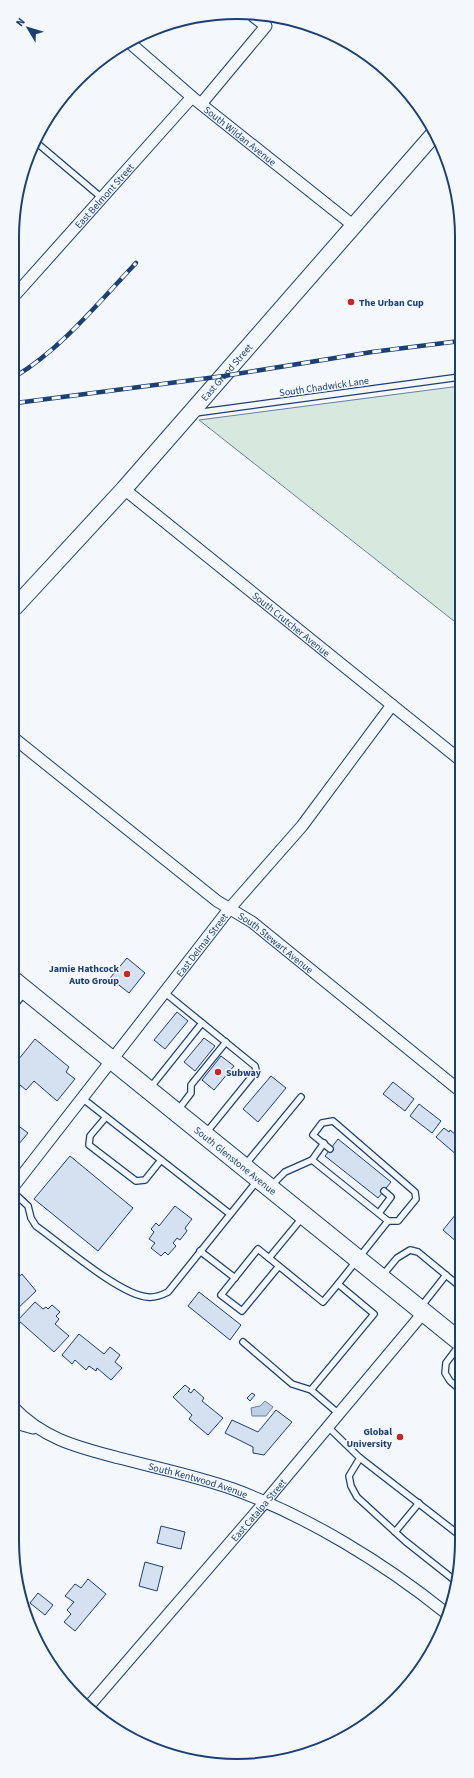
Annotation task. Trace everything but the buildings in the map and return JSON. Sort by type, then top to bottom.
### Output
[{"type":"main road","name":"East Grand Street","points":[[19,603],[124,489],[431,137]]},
{"type":"main road","name":"South Glenstone Avenue","points":[[20,986],[455,1338]]},
{"type":"street","name":"East Belmont Street","points":[[19,291],[102,198],[266,26],[258,20]]},
{"type":"street","name":"South Wildan Avenue","points":[[133,45],[196,101],[354,226]]},
{"type":"street","name":"South Crutcher Avenue","points":[[124,489],[455,756]]},
{"type":"street","name":"East Delmar Street","points":[[19,1179],[230,908],[302,826],[392,706]]},
{"type":"street","name":"South Stewart Avenue","points":[[19,743],[217,901],[252,922],[455,1087]]},
{"type":"street","name":"East Catalpa Street","points":[[91,1703],[266,1502],[422,1310]]},
{"type":"street","name":"South Kentwood Avenue","points":[[19,1412],[43,1432]]},
{"type":"street","name":"South Kentwood Avenue","points":[[19,1424],[43,1432],[71,1445],[220,1484],[266,1502],[365,1556],[417,1590],[443,1611]]},
{"type":"lane","points":[[39,145],[102,198]]},
{"type":"lane","name":"South Chadwick Lane","points":[[191,413],[455,378]]},
{"type":"lane","points":[[164,992],[252,1062],[256,1070],[204,1135]]},
{"type":"lane","points":[[148,1090],[202,1023]]},
{"type":"lane","points":[[176,1112],[191,1093],[191,1085],[226,1042]]},
{"type":"lane","points":[[244,1166],[301,1097]]},
{"type":"lane","points":[[82,1098],[230,1214]]},
{"type":"lane","points":[[106,1117],[90,1136],[89,1145],[136,1181],[145,1180],[161,1160]]},
{"type":"lane","points":[[312,1160],[388,1221],[398,1221],[416,1199],[415,1192],[333,1121],[322,1123],[313,1135],[330,1148]]},
{"type":"lane","points":[[19,1198],[28,1206],[31,1218],[36,1226],[123,1289],[147,1298],[158,1297],[168,1292],[230,1214],[264,1183],[312,1160],[324,1143]]},
{"type":"lane","points":[[379,1214],[391,1197],[384,1191]]},
{"type":"lane","points":[[269,1258],[304,1215]]},
{"type":"lane","points":[[279,1266],[242,1311],[221,1295],[258,1249],[279,1266],[323,1302],[388,1221]]},
{"type":"lane","points":[[380,1277],[397,1258],[410,1250],[418,1252],[455,1282]]},
{"type":"lane","points":[[200,1251],[235,1278]]},
{"type":"lane","points":[[422,1310],[446,1275]]},
{"type":"lane","points":[[311,1390],[374,1314],[338,1284]]},
{"type":"lane","points":[[243,1342],[292,1384],[311,1390],[339,1414]]},
{"type":"lane","points":[[455,1351],[446,1362],[445,1373],[455,1385]]},
{"type":"lane","points":[[328,1427],[360,1458],[455,1532]]},
{"type":"lane","points":[[360,1458],[349,1476],[351,1486],[357,1497],[395,1532],[452,1578]]},
{"type":"lane","points":[[395,1532],[419,1503]]},
{"type":"shaded area","points":[[455,387],[455,622],[199,420]]},
{"type":"water","points":[[265,1401],[273,1407],[266,1416],[252,1416],[251,1408],[260,1406]]},
{"type":"railway","points":[[19,374],[65,338],[136,263]]},
{"type":"railway","points":[[19,403],[224,376],[372,352],[455,342]]},
{"type":"place","name":"The Urban Cup","points":[[351,302]]},
{"type":"place","name":"Jamie Hathcock Auto Group","points":[[127,974]]},
{"type":"place","name":"Subway","points":[[218,1072]]},
{"type":"place","name":"Global University","points":[[400,1437]]}]
